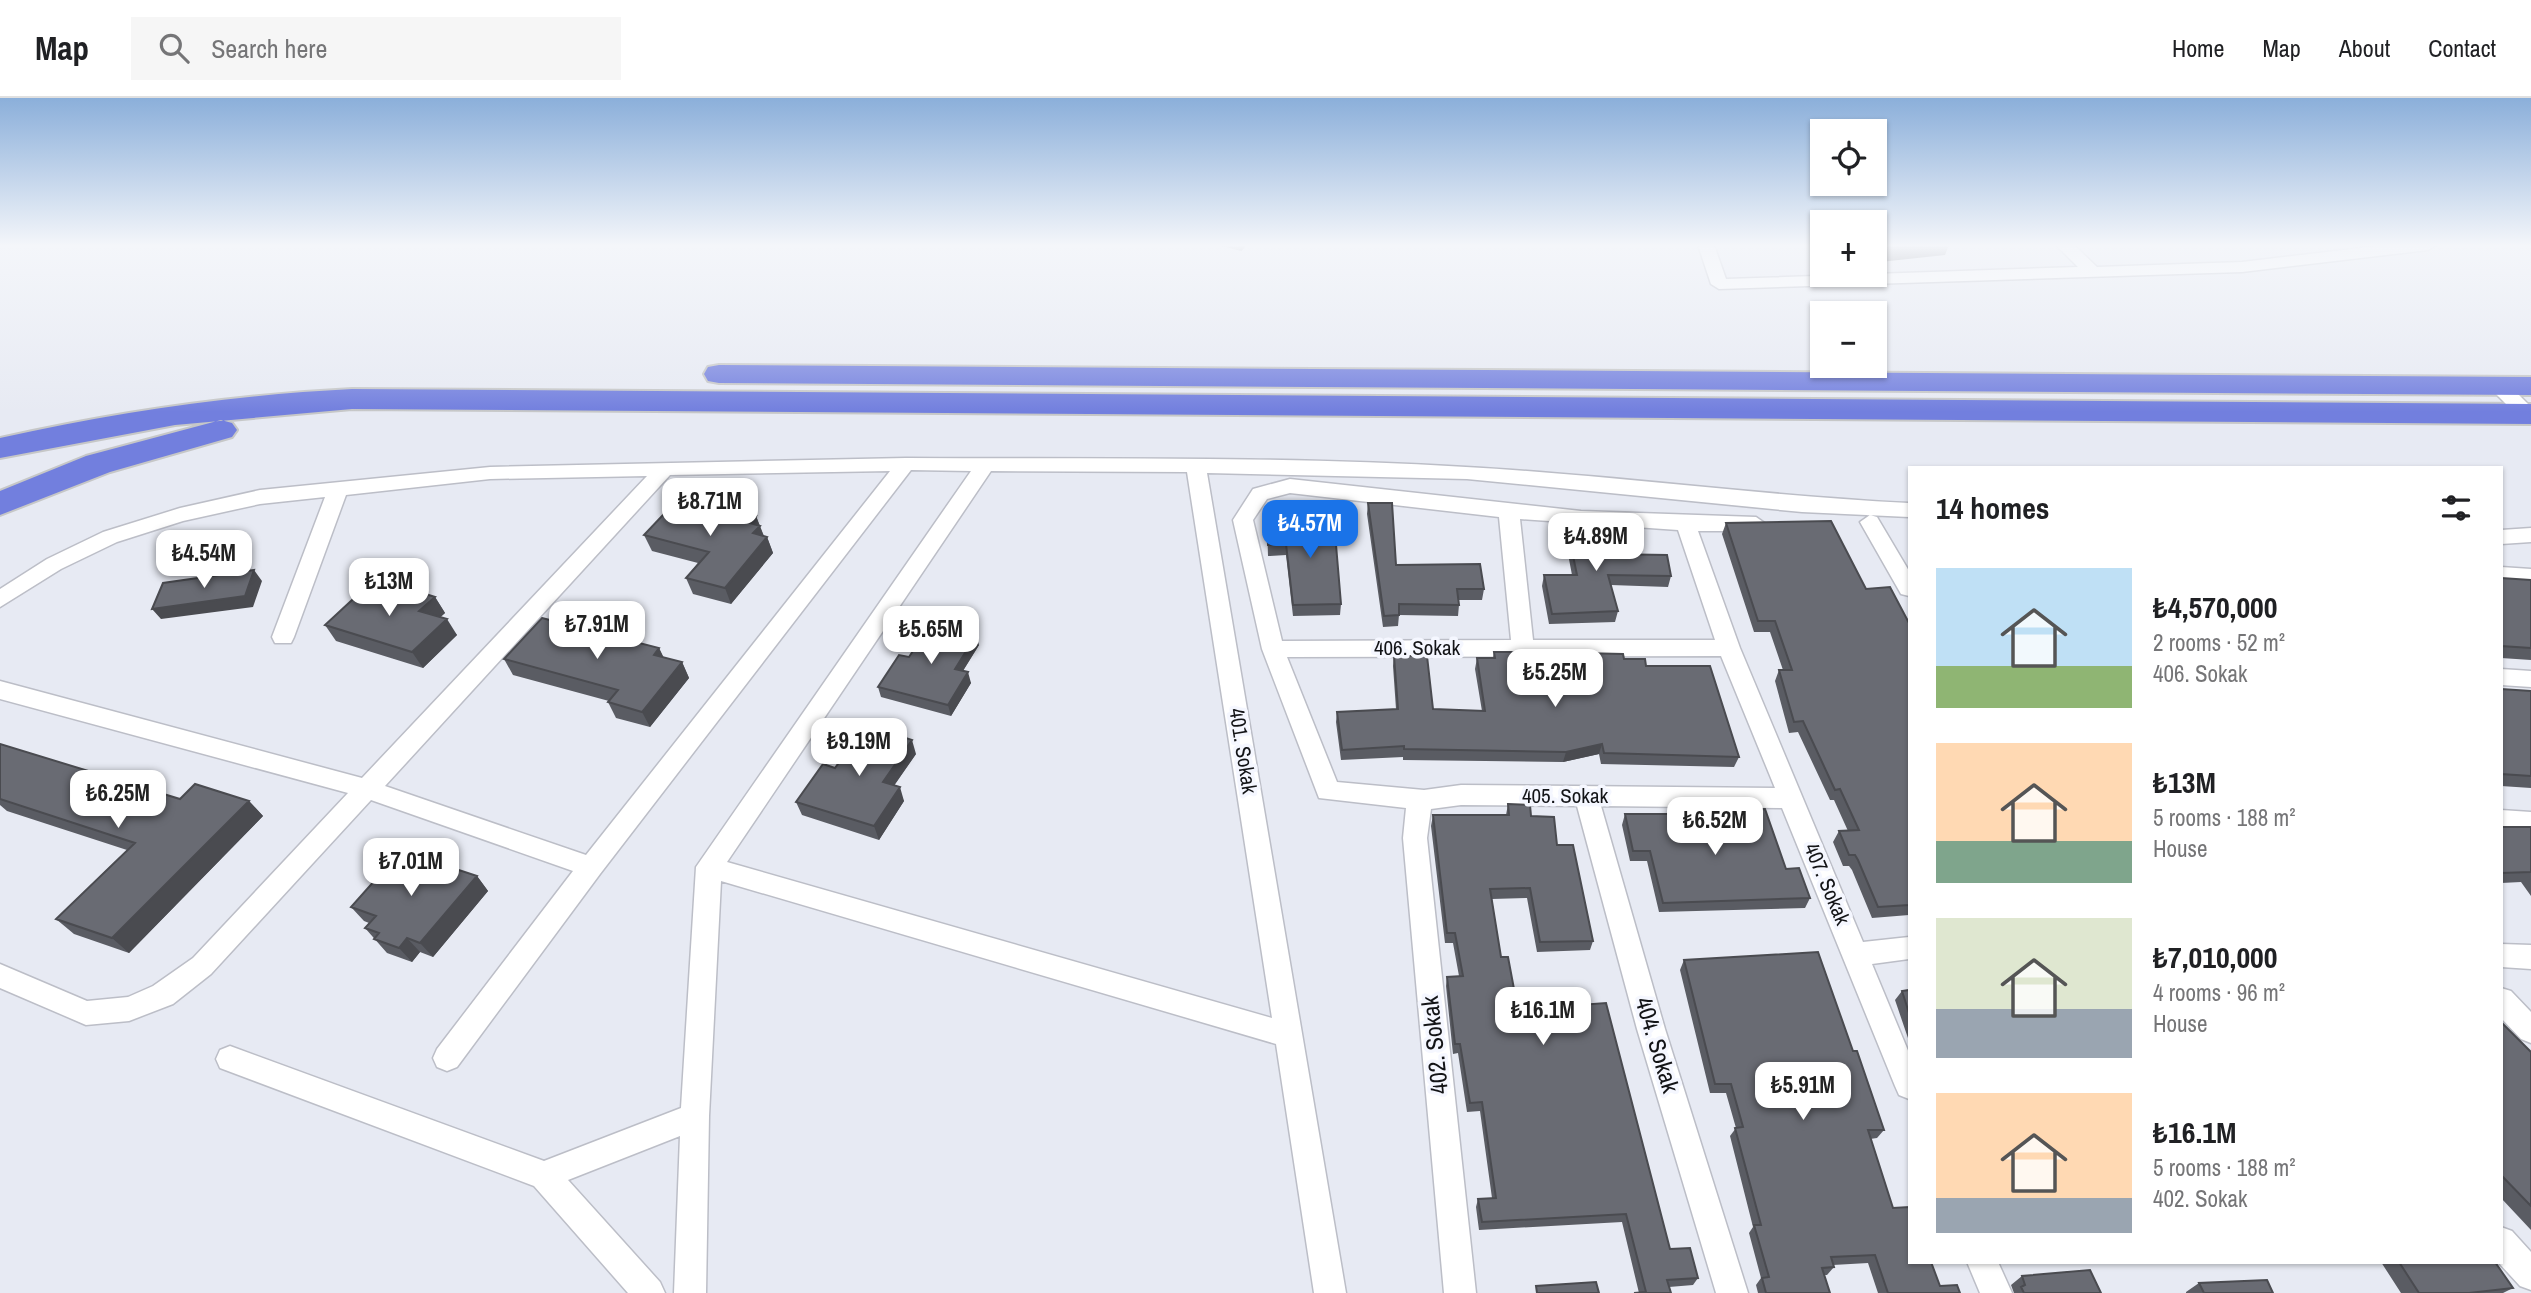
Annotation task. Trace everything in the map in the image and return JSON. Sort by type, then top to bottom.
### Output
[{"type":"highway","points":[[0,424],[172,392],[284,379],[350,375],[1229,376],[2499,386],[2530,408]]},
{"type":"highway","points":[[0,504],[98,464],[236,427],[327,414],[512,398]]},
{"type":"highway","points":[[0,448],[105,426],[262,404],[352,399],[2530,408]]},
{"type":"street","points":[[447,1058],[591,867],[906,464]]},
{"type":"street","points":[[0,599],[54,564],[110,537],[180,515],[260,497],[490,473],[906,464],[1196,466],[1467,473],[1802,505],[1908,510]]},
{"type":"street","points":[[690,1293],[695,1116],[709,867],[985,465]]},
{"type":"street","name":"401. Sokak","points":[[1196,466],[1330,1293]]},
{"type":"street","points":[[0,976],[86,1013],[129,1009],[163,995],[202,966],[364,788],[666,468]]},
{"type":"street","points":[[1273,649],[1243,520],[1260,494],[1290,486],[1509,510],[1686,525],[1870,522],[1908,524]]},
{"type":"street","points":[[282,637],[338,488]]},
{"type":"street","points":[[1509,510],[1523,647]]},
{"type":"street","points":[[1870,522],[1908,587]]},
{"type":"street","name":"407. Sokak","points":[[1686,525],[1729,648],[1908,1084]]},
{"type":"street","points":[[2503,537],[2531,535]]},
{"type":"street","points":[[2503,575],[2531,576]]},
{"type":"street","name":"406. Sokak","points":[[1273,649],[1729,648]]},
{"type":"street","name":"405. Sokak","points":[[1273,649],[1328,791],[1424,800],[1440,795],[1790,798]]},
{"type":"street","points":[[2503,677],[2531,679]]},
{"type":"street","points":[[0,690],[364,788],[591,867]]},
{"type":"street","name":"404. Sokak","points":[[1586,796],[1651,1029],[1732,1293]]},
{"type":"street","name":"402. Sokak","points":[[1424,800],[1417,811],[1415,838],[1460,1293]]},
{"type":"street","points":[[2503,820],[2531,822]]},
{"type":"street","points":[[709,867],[1290,1036]]},
{"type":"street","points":[[1856,954],[1908,948]]},
{"type":"street","points":[[2503,956],[2531,957]]},
{"type":"street","points":[[2503,1002],[2531,1030]]},
{"type":"street","points":[[230,1059],[544,1175],[649,1293]]},
{"type":"street","points":[[544,1175],[695,1116]]},
{"type":"street","points":[[2503,1244],[2531,1275]]},
{"type":"street","points":[[1983,1264],[1996,1293]]},
{"type":"building","points":[[680,497],[756,516],[750,523],[760,526],[753,533],[767,537],[725,588],[686,578],[709,552],[644,535]]},
{"type":"building","points":[[1368,503],[1392,503],[1396,565],[1480,564],[1484,589],[1457,589],[1459,605],[1399,604],[1399,615],[1384,616]]},
{"type":"building","points":[[1334,521],[1341,604],[1293,605],[1286,544],[1268,545],[1267,523]]},
{"type":"building","points":[[1831,521],[1866,589],[1890,587],[1908,621],[1908,905],[1878,907],[1858,860],[1855,855],[1849,855],[1839,831],[1859,830],[1840,789],[1835,790],[1803,721],[1794,722],[1779,670],[1792,670],[1775,621],[1758,621],[1726,523]]},
{"type":"building","points":[[1566,522],[1597,522],[1604,554],[1667,555],[1671,576],[1608,575],[1618,611],[1552,614],[1544,575],[1577,575]]},
{"type":"building","points":[[254,570],[245,596],[152,609],[163,583]]},
{"type":"building","points":[[2503,578],[2531,580],[2531,648],[2503,646]]},
{"type":"building","points":[[397,585],[435,597],[419,611],[447,619],[412,652],[325,625],[364,589],[386,596]]},
{"type":"building","points":[[542,618],[659,648],[654,655],[682,662],[642,712],[608,702],[618,690],[504,659]]},
{"type":"building","points":[[931,624],[976,635],[955,669],[968,672],[948,705],[878,687],[899,655],[909,657]]},
{"type":"building","points":[[1494,652],[1534,652],[1535,661],[1582,661],[1581,653],[1623,654],[1624,659],[1645,659],[1646,666],[1710,666],[1739,757],[1604,753],[1602,744],[1566,752],[1404,749],[1404,746],[1342,750],[1337,712],[1398,709],[1394,656],[1427,656],[1433,709],[1485,711],[1477,658],[1495,658]]},
{"type":"building","points":[[2503,689],[2531,691],[2531,776],[2503,774]]},
{"type":"building","points":[[866,725],[912,740],[883,782],[900,787],[874,826],[796,802],[823,764],[835,768]]},
{"type":"building","points":[[0,744],[180,799],[195,784],[249,801],[112,938],[56,919],[135,843],[0,799]]},
{"type":"building","points":[[1508,804],[1530,805],[1531,816],[1554,817],[1557,845],[1573,845],[1593,941],[1540,942],[1530,888],[1490,889],[1501,957],[1508,957],[1517,1005],[1524,1005],[1525,1009],[1606,1003],[1670,1249],[1690,1248],[1698,1278],[1667,1280],[1671,1293],[1634,1293],[1646,1292],[1626,1214],[1482,1222],[1478,1199],[1496,1198],[1482,1102],[1470,1103],[1460,1044],[1455,1044],[1447,977],[1463,976],[1455,933],[1447,933],[1433,815],[1509,815]]},
{"type":"building","points":[[1765,809],[1786,869],[1799,868],[1810,898],[1663,903],[1650,851],[1633,851],[1625,814],[1735,814],[1734,810]]},
{"type":"building","points":[[2503,827],[2531,827],[2531,872],[2503,873]]},
{"type":"building","points":[[401,851],[477,876],[420,943],[407,938],[399,948],[374,939],[379,933],[365,928],[376,916],[351,907]]},
{"type":"building","points":[[1818,952],[1853,1051],[1857,1051],[1884,1130],[1868,1130],[1893,1208],[1908,1207],[1908,1264],[1932,1264],[1940,1286],[1957,1285],[1960,1293],[1888,1293],[1875,1255],[1831,1257],[1834,1267],[1822,1268],[1830,1293],[1766,1293],[1762,1278],[1769,1277],[1754,1225],[1761,1225],[1735,1128],[1743,1127],[1731,1084],[1715,1084],[1684,960]]},
{"type":"building","points":[[1908,990],[1908,1010],[1902,991]]},
{"type":"building","points":[[2503,1024],[2531,1052],[2531,1206],[2503,1177]]},
{"type":"building","points":[[2400,1264],[2496,1264],[2513,1288],[2469,1293],[2419,1293]]},
{"type":"building","points":[[2090,1270],[2101,1293],[2024,1293],[2021,1287],[2025,1285],[2022,1276]]},
{"type":"building","points":[[2267,1280],[2273,1293],[2204,1293],[2199,1283]]},
{"type":"building","points":[[1596,1282],[1599,1293],[1537,1293],[1536,1286]]}]
